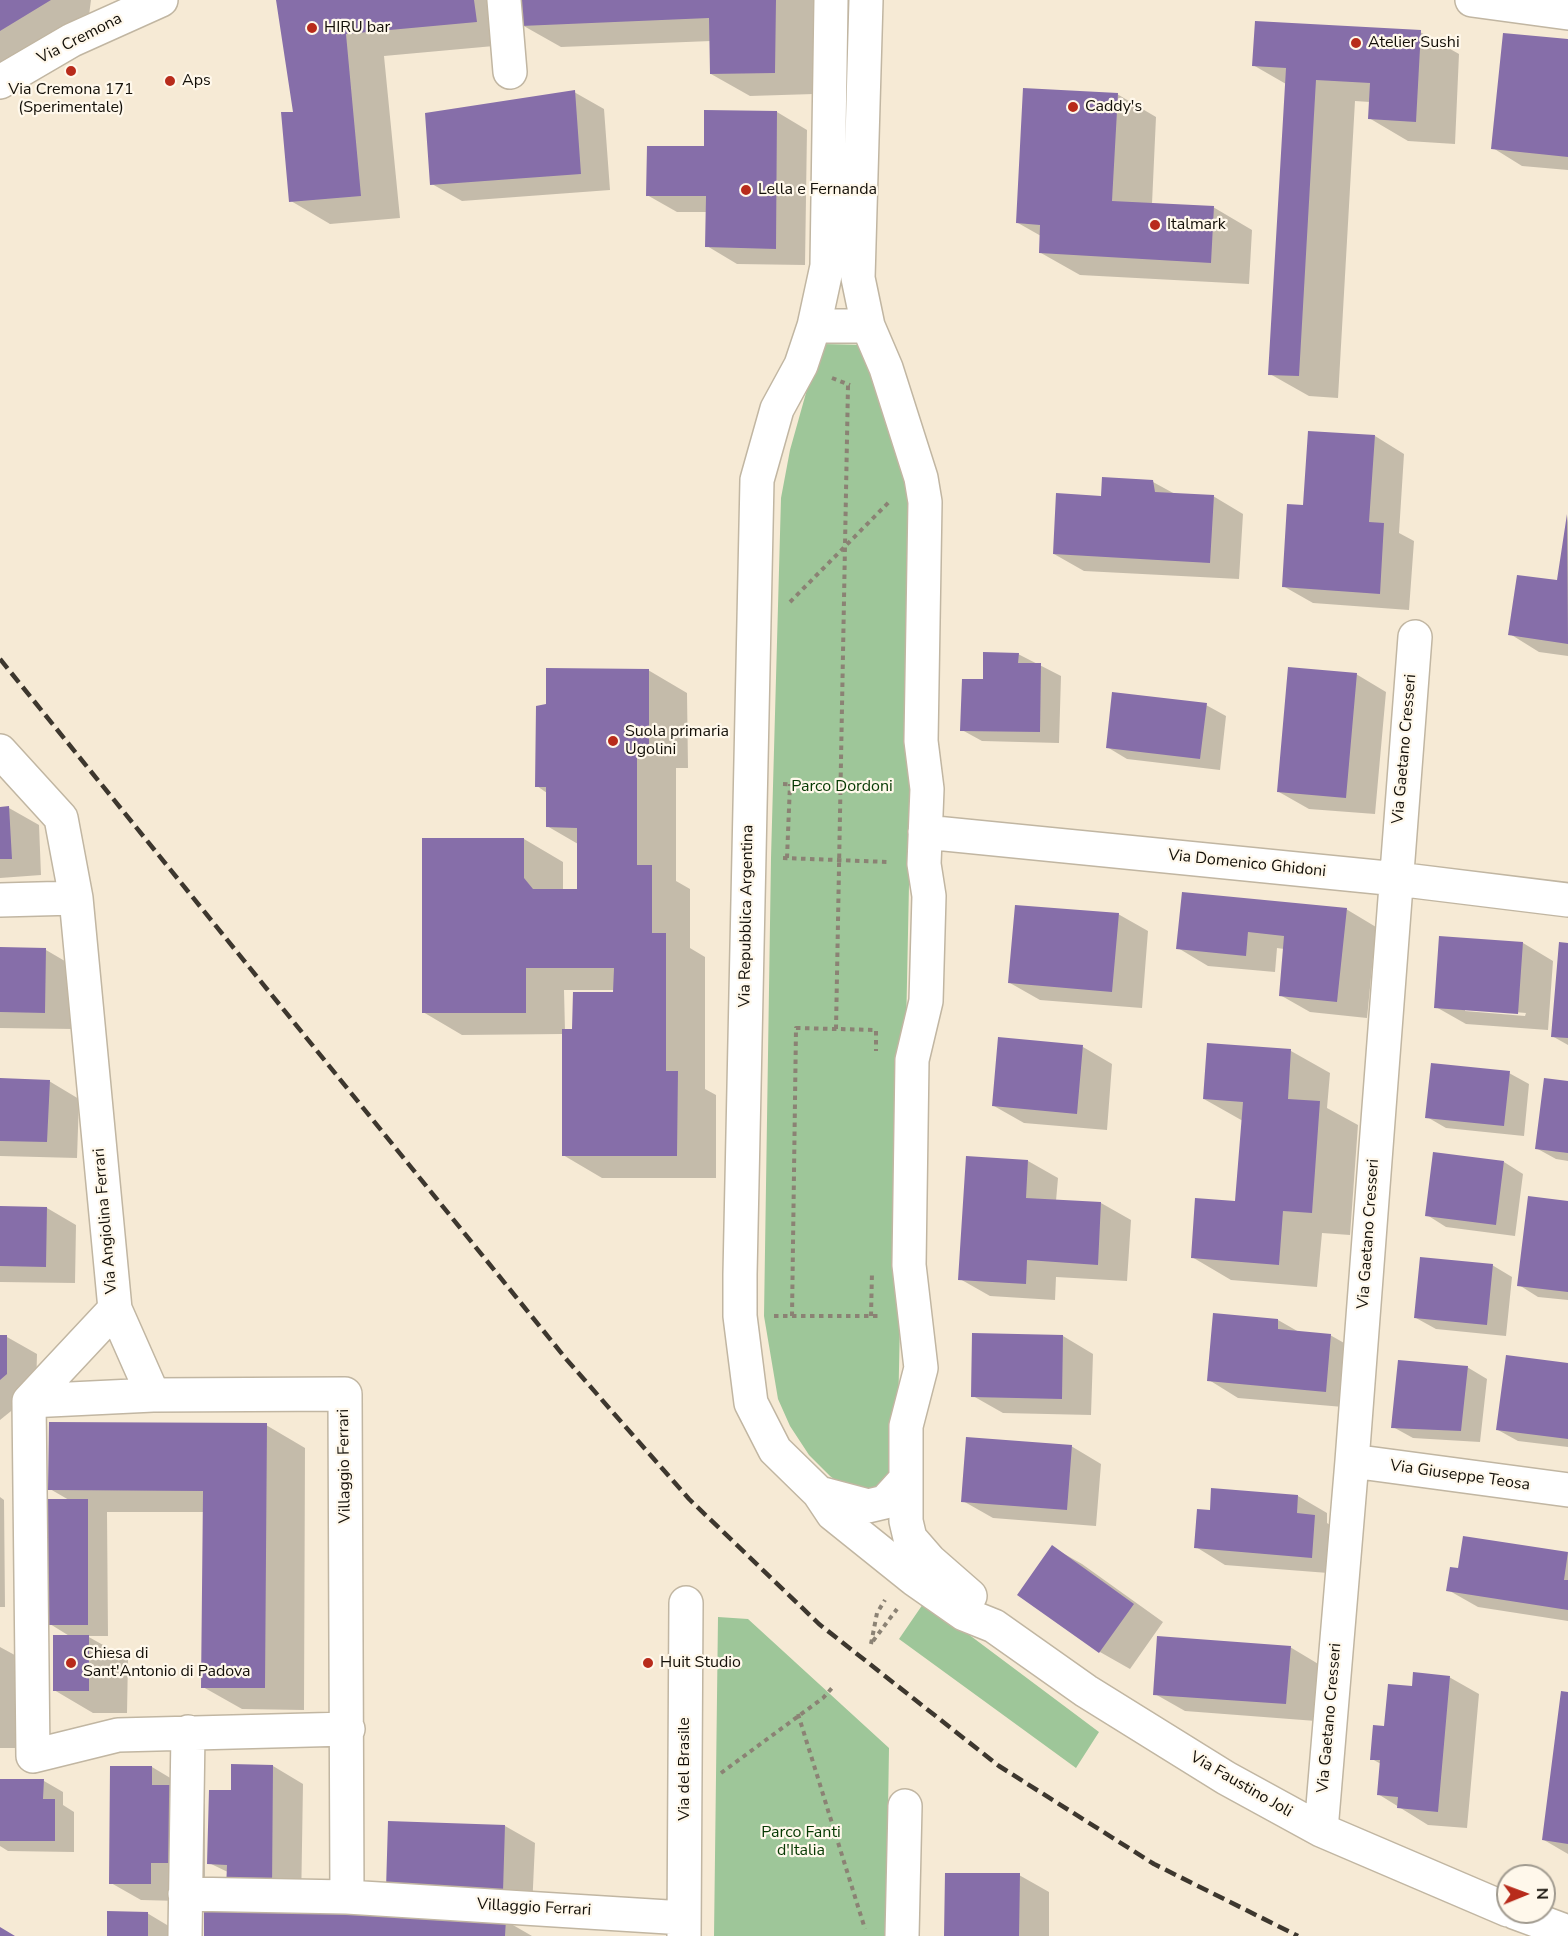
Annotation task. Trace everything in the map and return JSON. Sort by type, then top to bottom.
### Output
[{"type":"street","name":"Via Cremona","points":[[0,81],[72,40],[161,0]]},
{"type":"street","points":[[504,0],[510,72]]},
{"type":"street","name":"Via Repubblica Argentina","points":[[831,0],[827,266],[814,326],[801,365],[777,409],[757,480],[740,1316],[751,1403],[775,1450],[819,1493],[833,1514],[922,1570]]},
{"type":"street","points":[[866,0],[858,278],[868,326],[893,390],[921,478],[925,502],[921,741],[927,789],[924,864],[929,896],[926,1001],[912,1060],[909,1265],[921,1368],[906,1426],[905,1480],[906,1521],[922,1570]]},
{"type":"street","points":[[1472,0],[1568,13]]},
{"type":"street","points":[[814,326],[868,326]]},
{"type":"street","name":"Via Gaetano Cresseri","points":[[1320,1830],[1352,1461],[1397,879],[1396,858],[1415,637]]},
{"type":"street","name":"Via Angiolina Ferrari","points":[[0,751],[61,818],[76,898],[115,1309],[29,1401]]},
{"type":"street","name":"Via Domenico Ghidoni","points":[[925,832],[1397,879],[1568,900]]},
{"type":"street","points":[[0,900],[76,898]]},
{"type":"street","points":[[115,1309],[153,1395]]},
{"type":"street","name":"Villaggio Ferrari","points":[[29,1401],[153,1395],[345,1394],[347,1897]]},
{"type":"street","points":[[29,1401],[33,1756],[118,1735],[348,1729]]},
{"type":"street","name":"Via Giuseppe Teosa","points":[[1352,1461],[1568,1491]]},
{"type":"street","name":"Via Repubblica Argentina","points":[[819,1493],[868,1506],[885,1502],[905,1480]]},
{"type":"street","name":"Via Faustino Joli","points":[[922,1570],[972,1598],[994,1626],[1086,1691],[1226,1778],[1320,1830],[1496,1905]]},
{"type":"street","name":"Via del Brasile","points":[[684,1927],[686,1603]]},
{"type":"street","points":[[185,1936],[188,1732]]},
{"type":"street","points":[[902,1936],[905,1806]]},
{"type":"street","name":"Villaggio Ferrari","points":[[185,1894],[347,1897],[684,1927]]},
{"type":"street","points":[[1546,1924],[1568,1932]]},
{"type":"path","points":[[830,377],[848,385],[858,381]]},
{"type":"path","points":[[836,1029],[848,385]]},
{"type":"path","points":[[784,608],[894,496]]},
{"type":"path","points":[[774,784],[898,788]]},
{"type":"path","points":[[787,858],[790,784]]},
{"type":"path","points":[[779,858],[895,862]]},
{"type":"path","points":[[792,1316],[796,1028],[876,1030],[876,1053]]},
{"type":"path","points":[[871,1316],[872,1270]]},
{"type":"path","points":[[765,1316],[890,1316]]},
{"type":"path","points":[[871,1644],[888,1622]]},
{"type":"path","points":[[720,1773],[823,1698],[831,1688]]},
{"type":"path","points":[[798,1714],[867,1936]]},
{"type":"green space","name":"Parco Dordoni","points":[[822,344],[866,345],[910,480],[911,788],[897,1465],[891,1480],[867,1494],[840,1484],[830,1476],[809,1455],[790,1426],[778,1399],[764,1316],[771,858],[781,498],[790,450]]},
{"type":"green space","points":[[923,1604],[944,1616],[1099,1732],[1076,1768],[899,1639]]},
{"type":"green space","name":"Parco Fanti d'Italia","points":[[718,1617],[748,1619],[889,1748],[886,1936],[714,1936]]},
{"type":"building","points":[[0,0],[51,0],[0,31]]},
{"type":"building","points":[[276,0],[474,0],[477,22],[346,34],[361,196],[289,202],[281,112],[293,112]]},
{"type":"building","points":[[519,0],[776,0],[775,73],[710,74],[709,18],[521,26]]},
{"type":"building","points":[[1255,21],[1421,30],[1416,122],[1368,119],[1370,83],[1316,80],[1299,376],[1268,375],[1286,68],[1252,66]]},
{"type":"building","points":[[1503,33],[1568,39],[1568,157],[1491,149]]},
{"type":"building","points":[[1023,88],[1118,93],[1112,201],[1214,206],[1211,263],[1039,253],[1040,225],[1016,223]]},
{"type":"building","points":[[575,90],[581,174],[430,185],[425,113]]},
{"type":"building","points":[[704,110],[777,111],[776,249],[705,247],[706,196],[646,196],[647,146],[704,146]]},
{"type":"building","points":[[1308,431],[1375,435],[1369,522],[1384,523],[1380,594],[1282,587],[1287,504],[1303,505]]},
{"type":"building","points":[[1102,477],[1153,480],[1155,492],[1214,495],[1210,563],[1053,554],[1056,493],[1101,496]]},
{"type":"building","points":[[1567,514],[1568,644],[1508,635],[1517,575],[1557,580]]},
{"type":"building","points":[[983,652],[1019,653],[1018,663],[1041,663],[1040,732],[960,731],[962,679],[983,679]]},
{"type":"building","points":[[1288,667],[1357,673],[1346,798],[1277,792]]},
{"type":"building","points":[[546,668],[649,669],[649,746],[637,746],[637,865],[652,865],[652,933],[666,933],[666,1071],[678,1071],[677,1156],[562,1156],[562,1029],[572,1029],[573,992],[613,992],[614,968],[526,968],[526,1013],[422,1013],[422,838],[524,838],[524,878],[533,889],[577,889],[577,828],[546,827],[546,787],[535,787],[536,706],[546,704]]},
{"type":"building","points":[[1112,692],[1207,703],[1200,759],[1106,748]]},
{"type":"building","points":[[9,806],[12,859],[0,859],[0,807]]},
{"type":"building","points":[[1182,892],[1347,908],[1337,1002],[1279,996],[1284,936],[1248,932],[1246,956],[1176,949]]},
{"type":"building","points":[[1015,905],[1119,913],[1112,992],[1008,983]]},
{"type":"building","points":[[1439,936],[1523,942],[1518,1014],[1434,1008]]},
{"type":"building","points":[[1559,942],[1568,943],[1568,1038],[1551,1037]]},
{"type":"building","points":[[0,947],[46,948],[45,1013],[0,1012]]},
{"type":"building","points":[[998,1037],[1083,1045],[1077,1114],[992,1106]]},
{"type":"building","points":[[1207,1043],[1291,1049],[1288,1099],[1320,1101],[1312,1213],[1283,1211],[1279,1265],[1191,1258],[1195,1198],[1235,1201],[1243,1102],[1203,1099]]},
{"type":"building","points":[[1431,1063],[1510,1071],[1504,1126],[1425,1118]]},
{"type":"building","points":[[0,1078],[50,1080],[47,1142],[0,1141]]},
{"type":"building","points":[[1544,1078],[1568,1081],[1568,1153],[1535,1149]]},
{"type":"building","points":[[1433,1152],[1504,1161],[1496,1225],[1425,1216]]},
{"type":"building","points":[[966,1156],[1028,1160],[1026,1198],[1101,1202],[1098,1265],[1027,1260],[1026,1284],[958,1280]]},
{"type":"building","points":[[1528,1196],[1568,1201],[1568,1292],[1517,1286]]},
{"type":"building","points":[[0,1206],[47,1207],[46,1267],[0,1266]]},
{"type":"building","points":[[1420,1257],[1493,1264],[1487,1325],[1414,1318]]},
{"type":"building","points":[[1213,1313],[1278,1319],[1278,1329],[1331,1334],[1326,1392],[1207,1381]]},
{"type":"building","points":[[972,1333],[1063,1335],[1062,1399],[971,1397]]},
{"type":"building","points":[[0,1335],[7,1335],[7,1374],[0,1380]]},
{"type":"building","points":[[1506,1355],[1568,1363],[1568,1439],[1496,1430]]},
{"type":"building","points":[[1398,1360],[1468,1366],[1461,1431],[1391,1428]]},
{"type":"building","points":[[49,1422],[267,1423],[265,1688],[201,1688],[203,1491],[48,1490]]},
{"type":"building","points":[[966,1437],[1072,1445],[1067,1510],[961,1502]]},
{"type":"building","points":[[1211,1488],[1298,1495],[1297,1513],[1315,1515],[1312,1558],[1194,1548],[1197,1509],[1210,1510]]},
{"type":"building","points":[[48,1499],[88,1499],[88,1625],[48,1625]]},
{"type":"building","points":[[1463,1536],[1568,1552],[1564,1580],[1568,1580],[1568,1610],[1446,1591],[1450,1567],[1458,1568]]},
{"type":"building","points":[[1052,1545],[1134,1604],[1099,1653],[1017,1595]]},
{"type":"building","name":"Chiesa di Sant'Antonio di Padova","points":[[53,1635],[89,1635],[89,1691],[53,1691]]},
{"type":"building","points":[[1157,1636],[1291,1646],[1286,1704],[1153,1695]]},
{"type":"building","points":[[1413,1672],[1450,1676],[1438,1812],[1397,1808],[1398,1797],[1377,1795],[1380,1760],[1370,1760],[1373,1725],[1384,1726],[1388,1684],[1412,1686]]},
{"type":"building","points":[[1561,1691],[1568,1692],[1568,1844],[1542,1840]]},
{"type":"building","points":[[231,1764],[273,1765],[272,1891],[226,1890],[227,1865],[207,1864],[209,1790],[231,1790]]},
{"type":"building","points":[[110,1766],[152,1766],[152,1785],[176,1785],[175,1863],[151,1863],[151,1884],[109,1884]]},
{"type":"building","points":[[0,1779],[44,1779],[43,1799],[55,1799],[55,1841],[0,1841]]},
{"type":"building","points":[[388,1821],[505,1825],[503,1892],[386,1889]]},
{"type":"building","points":[[945,1873],[1020,1873],[1019,1936],[944,1936]]},
{"type":"building","points":[[204,1910],[506,1919],[505,1936],[204,1936]]},
{"type":"building","points":[[107,1911],[148,1912],[148,1936],[107,1936]]},
{"type":"building","points":[[0,1927],[15,1936],[0,1936]]},
{"type":"railway","points":[[0,659],[567,1360],[689,1499],[819,1624],[999,1766],[1154,1864],[1298,1936]]},
{"type":"place","name":"HIRU bar","points":[[312,28]]},
{"type":"place","name":"Atelier Sushi","points":[[1356,43]]},
{"type":"place","name":"Via Cremona 171 (Sperimentale)","points":[[71,71]]},
{"type":"place","name":"Aps","points":[[170,81]]},
{"type":"place","name":"Caddy's","points":[[1073,107]]},
{"type":"place","name":"Lella e Fernanda","points":[[746,190]]},
{"type":"place","name":"Italmark","points":[[1155,225]]},
{"type":"place","name":"Suola primaria Ugolini","points":[[613,741]]},
{"type":"place","name":"Chiesa di Sant'Antonio di Padova","points":[[71,1663]]},
{"type":"place","name":"Huit Studio","points":[[648,1663]]}]
